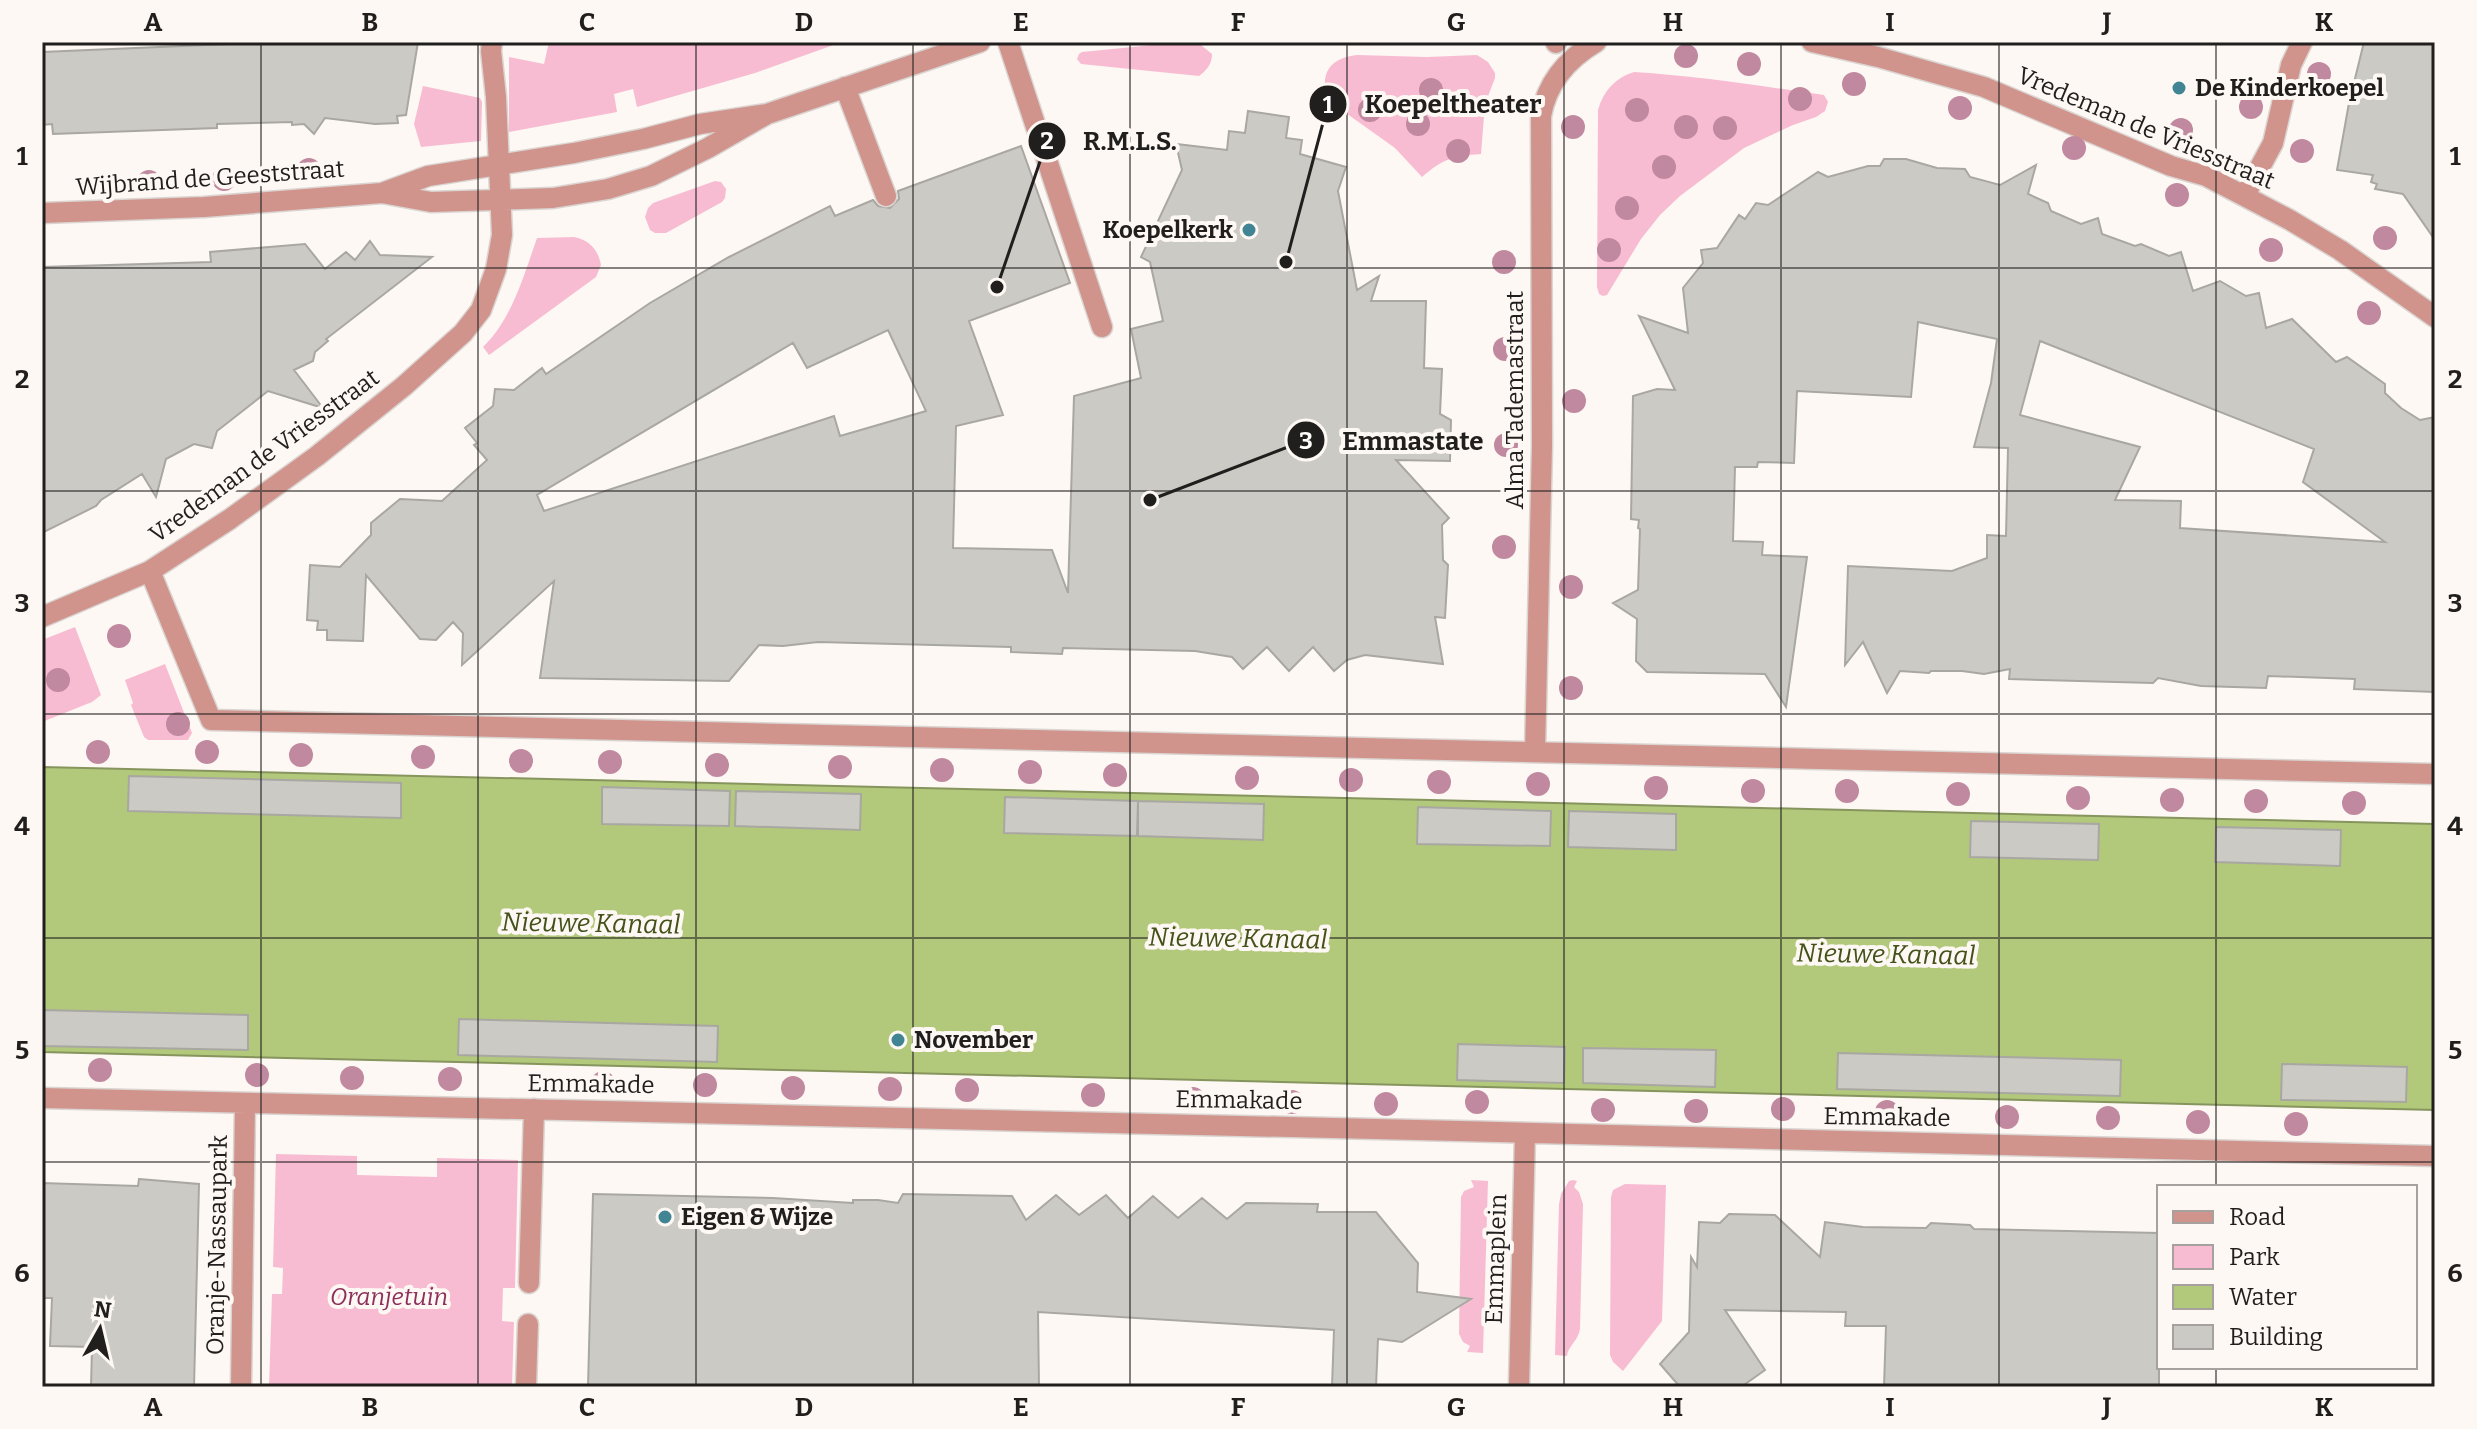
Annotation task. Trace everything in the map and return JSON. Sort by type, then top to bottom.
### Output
[{"type":"street","name":"Vredeman de Vriesstraat","points":[[42,617],[150,571],[230,519],[317,456],[404,386],[463,333],[481,310],[496,269],[502,235],[492,42]]},
{"type":"street","points":[[498,165],[643,139],[700,124],[767,114],[980,42]]},
{"type":"street","points":[[1008,42],[1102,327]]},
{"type":"street","name":"Alma Tademastraat","points":[[1535,752],[1542,446],[1541,116],[1554,79],[1572,58],[1596,42]]},
{"type":"street","name":"Vredeman de Vriesstraat","points":[[1812,42],[1865,53],[1984,87],[2171,166],[2206,176],[2340,250],[2435,317]]},
{"type":"street","points":[[2245,195],[2273,143],[2291,65],[2302,42]]},
{"type":"street","points":[[845,87],[886,196]]},
{"type":"street","points":[[500,201],[581,194],[651,176],[767,114]]},
{"type":"street","name":"Wijbrand de Geeststraat","points":[[382,193],[428,176],[498,165]]},
{"type":"street","name":"Wijbrand de Geeststraat","points":[[42,213],[204,207],[382,193],[431,202],[500,201]]},
{"type":"street","points":[[150,571],[211,720],[2435,774]]},
{"type":"street","name":"Emmakade","points":[[42,1098],[2435,1156]]},
{"type":"street","name":"Oranje-Nassaupark","points":[[241,1387],[245,1103]]},
{"type":"street","points":[[529,1283],[534,1109]]},
{"type":"street","name":"Emmaplein","points":[[1519,1387],[1525,1133]]},
{"type":"street","points":[[526,1387],[528,1324]]},
{"type":"green space","points":[[549,42],[842,42],[755,73],[637,107],[633,89],[614,94],[617,112],[509,132],[509,57],[544,64]]},
{"type":"green space","points":[[1153,45],[1201,45],[1212,54],[1211,61],[1199,76],[1081,64],[1077,59],[1082,52]]},
{"type":"green space","points":[[1357,55],[1477,55],[1488,62],[1495,78],[1485,104],[1481,154],[1449,160],[1422,177],[1395,148],[1329,101],[1325,83],[1329,69],[1340,60]]},
{"type":"green space","points":[[1634,72],[1824,95],[1828,102],[1825,111],[1816,117],[1744,148],[1680,196],[1641,239],[1607,295],[1603,296],[1597,287],[1598,110],[1611,86]]},
{"type":"green space","points":[[423,86],[480,98],[481,141],[421,147],[414,124]]},
{"type":"green space","points":[[715,181],[721,182],[726,189],[722,202],[666,233],[650,230],[645,217],[653,203]]},
{"type":"green space","points":[[574,237],[584,240],[598,254],[601,265],[596,277],[489,355],[483,347],[509,310],[537,238]]},
{"type":"green space","points":[[75,627],[101,695],[92,702],[42,722],[42,640]]},
{"type":"green space","points":[[165,664],[192,733],[188,740],[148,740],[131,705],[133,703],[125,680]]},
{"type":"green space","name":"Oranjetuin","points":[[276,1154],[357,1156],[357,1175],[437,1177],[437,1158],[518,1160],[515,1288],[503,1288],[502,1321],[514,1322],[512,1387],[269,1387],[272,1294],[282,1294],[283,1268],[273,1267]]},
{"type":"green space","points":[[1471,1180],[1488,1181],[1483,1353],[1467,1352],[1470,1346],[1463,1342],[1459,1334],[1461,1197],[1464,1191],[1474,1187]]},
{"type":"green space","points":[[1573,1180],[1577,1181],[1574,1187],[1583,1204],[1580,1329],[1567,1356],[1555,1355],[1559,1204],[1561,1194]]},
{"type":"green space","points":[[1625,1184],[1666,1185],[1662,1321],[1623,1371],[1610,1355],[1611,1197],[1613,1190]]},
{"type":"water","name":"Nieuwe Kanaal","points":[[42,767],[2435,824],[2435,1110],[42,1052]]},
{"type":"building","points":[[231,42],[418,42],[406,115],[397,116],[398,123],[375,124],[325,118],[314,134],[304,124],[292,125],[292,122],[53,134],[52,124],[42,125],[42,52]]},
{"type":"building","points":[[2364,42],[2435,42],[2435,240],[2403,194],[2375,189],[2377,184],[2371,182],[2373,175],[2337,170]]},
{"type":"building","points":[[1248,111],[1289,117],[1286,138],[1302,140],[1300,154],[1346,167],[1338,191],[1357,290],[1379,276],[1371,301],[1426,301],[1424,368],[1442,369],[1440,414],[1451,420],[1450,461],[1396,460],[1449,518],[1442,525],[1443,560],[1448,565],[1445,618],[1435,617],[1443,664],[1365,655],[1347,660],[1334,671],[1313,647],[1289,671],[1267,647],[1243,669],[1232,657],[1195,651],[1063,648],[1062,654],[1011,652],[1011,647],[818,642],[759,645],[729,681],[540,678],[554,581],[462,665],[463,633],[453,622],[436,640],[420,639],[366,575],[363,641],[327,640],[327,630],[317,630],[318,621],[307,620],[310,565],[340,567],[371,535],[371,523],[400,499],[442,501],[487,460],[465,428],[493,406],[495,389],[514,390],[542,368],[546,374],[650,303],[729,257],[830,206],[835,216],[873,200],[878,206],[890,208],[899,199],[898,191],[1021,146],[1070,283],[969,321],[1003,415],[956,426],[953,548],[1052,550],[1068,593],[1074,396],[1141,378],[1131,329],[1163,321],[1150,262],[1141,257],[1182,170],[1176,144],[1227,150],[1229,131],[1245,133]],"holes":[[[888,330],[926,411],[840,436],[834,416],[544,511],[537,495],[793,343],[807,368]]]},
{"type":"building","points":[[1884,159],[1906,159],[1937,168],[1965,169],[1970,177],[2000,185],[2036,165],[2028,194],[2048,203],[2051,211],[2081,224],[2098,218],[2102,234],[2135,246],[2141,244],[2169,256],[2181,252],[2193,291],[2220,281],[2246,296],[2259,293],[2266,328],[2292,319],[2336,362],[2347,357],[2385,384],[2385,393],[2401,408],[2420,420],[2435,417],[2435,692],[2354,689],[2355,679],[2268,676],[2266,688],[2201,686],[2158,678],[2153,683],[2009,679],[2010,669],[1984,674],[1900,671],[1887,693],[1863,642],[1845,665],[1848,566],[1952,571],[1987,558],[1987,535],[2006,536],[2008,448],[1974,447],[1991,383],[1997,339],[1918,322],[1911,397],[1797,391],[1794,463],[1758,462],[1757,467],[1735,467],[1733,541],[1763,542],[1762,555],[1807,557],[1786,707],[1765,674],[1647,672],[1636,661],[1637,619],[1613,603],[1638,590],[1640,529],[1639,520],[1631,519],[1633,396],[1657,389],[1675,390],[1639,316],[1688,333],[1683,288],[1703,263],[1701,250],[1717,248],[1739,215],[1745,219],[1756,203],[1768,205],[1818,172],[1828,177],[1868,166],[1880,166]],"holes":[[[2040,341],[2314,449],[2303,482],[2385,542],[2180,528],[2181,501],[2115,500],[2140,447],[2020,415]]]},
{"type":"building","points":[[370,241],[380,255],[432,257],[326,339],[328,341],[315,352],[313,361],[294,370],[323,408],[268,391],[217,431],[212,448],[194,444],[166,459],[156,497],[142,474],[96,506],[42,533],[42,267],[211,262],[210,252],[305,244],[325,269],[346,252],[355,260]]},
{"type":"building","points":[[129,776],[401,783],[401,818],[128,811]]},
{"type":"building","points":[[602,787],[730,791],[729,826],[602,824]]},
{"type":"building","points":[[736,791],[861,794],[860,830],[735,826]]},
{"type":"building","points":[[1005,797],[1138,801],[1137,836],[1004,833]]},
{"type":"building","points":[[1138,801],[1264,804],[1263,840],[1138,836]]},
{"type":"building","points":[[1418,807],[1551,811],[1550,846],[1417,844]]},
{"type":"building","points":[[1569,811],[1676,814],[1676,850],[1568,847]]},
{"type":"building","points":[[1971,821],[2099,824],[2098,860],[1970,857]]},
{"type":"building","points":[[2216,827],[2341,830],[2340,866],[2215,862]]},
{"type":"building","points":[[42,1010],[248,1015],[248,1050],[42,1046]]},
{"type":"building","points":[[459,1019],[718,1026],[717,1062],[458,1055]]},
{"type":"building","points":[[1458,1044],[1565,1047],[1564,1083],[1457,1080]]},
{"type":"building","points":[[1583,1048],[1716,1050],[1715,1087],[1583,1083]]},
{"type":"building","points":[[1838,1053],[2121,1060],[2120,1096],[1837,1089]]},
{"type":"building","points":[[2282,1064],[2407,1067],[2406,1102],[2281,1100]]},
{"type":"building","points":[[139,1179],[199,1184],[194,1387],[91,1387],[92,1347],[50,1346],[52,1298],[42,1298],[42,1183],[138,1186]]},
{"type":"building","points":[[593,1194],[853,1203],[853,1200],[878,1200],[898,1203],[903,1194],[1012,1196],[1026,1220],[1056,1195],[1079,1215],[1106,1195],[1128,1218],[1153,1196],[1178,1218],[1202,1198],[1227,1219],[1246,1203],[1318,1204],[1317,1212],[1376,1212],[1418,1263],[1417,1292],[1471,1299],[1402,1342],[1378,1339],[1376,1387],[1332,1387],[1334,1330],[1038,1312],[1039,1387],[588,1387]]},
{"type":"building","points":[[1729,1214],[1775,1215],[1820,1257],[1825,1222],[1863,1227],[1926,1228],[1931,1223],[1970,1225],[1974,1229],[2157,1233],[2159,1387],[1884,1387],[1886,1326],[1845,1326],[1846,1312],[1725,1310],[1765,1370],[1741,1387],[1680,1387],[1660,1364],[1689,1332],[1691,1257],[1697,1267],[1699,1222],[1720,1223]]},
{"type":"place","name":"De Kinderkoepel","points":[[2179,88]]},
{"type":"place","name":"Koepelkerk","points":[[1249,230]]},
{"type":"place","name":"Koepeltheater","points":[[1286,262]]},
{"type":"place","name":"R.M.L.S.","points":[[997,287]]},
{"type":"place","name":"Emmastate","points":[[1150,500]]},
{"type":"place","name":"November","points":[[898,1040]]},
{"type":"place","name":"Eigen & Wijze","points":[[665,1217]]}]
